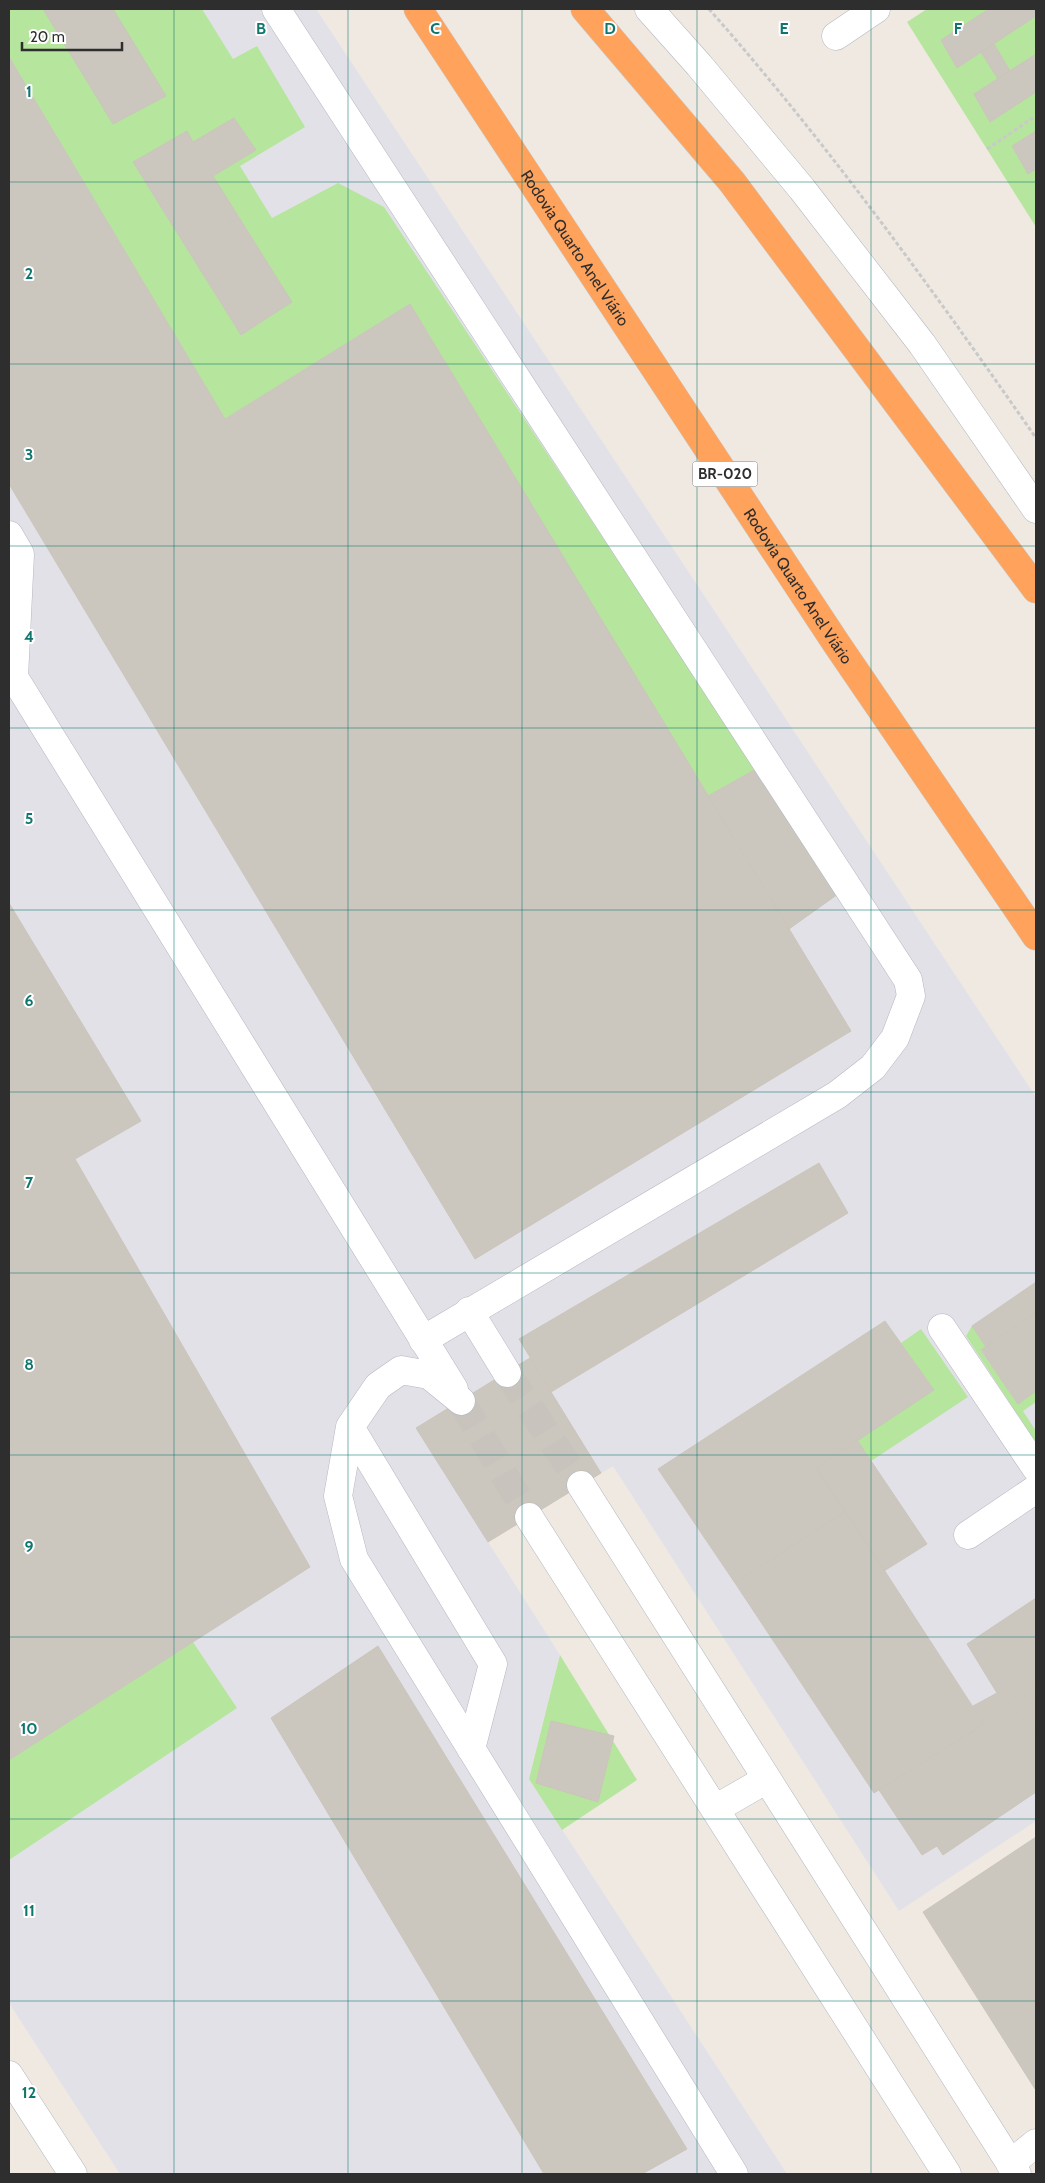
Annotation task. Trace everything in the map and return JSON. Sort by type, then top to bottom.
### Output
[{"type":"highway","name":"Rodovia Quarto Anel Viário","points":[[418,9],[836,643],[1036,936]]},
{"type":"highway","points":[[585,9],[732,182],[1036,589]]},
{"type":"street","points":[[276,9],[908,980],[911,996],[895,1038],[874,1067],[837,1096],[423,1340]]},
{"type":"street","points":[[649,9],[802,189],[922,344],[1036,509]]},
{"type":"street","points":[[836,36],[876,9]]},
{"type":"street","points":[[9,535],[20,554],[11,673],[461,1401],[429,1375],[401,1370],[378,1386],[350,1427],[338,1496],[354,1559],[734,2174]]},
{"type":"street","points":[[470,1311],[507,1373]]},
{"type":"street","points":[[942,1328],[1036,1468]]},
{"type":"street","points":[[350,1427],[493,1664],[471,1749]]},
{"type":"street","points":[[581,1485],[1014,2169],[1036,2143]]},
{"type":"street","points":[[968,1535],[1036,1489]]},
{"type":"street","points":[[529,1517],[947,2174]]},
{"type":"street","points":[[715,1809],[766,1779]]},
{"type":"street","points":[[9,2075],[73,2174]]},
{"type":"path","points":[[709,9],[747,52],[922,275],[1036,438]]},
{"type":"path","points":[[987,149],[1036,116]]},
{"type":"shaded area","points":[[9,9],[316,9],[1036,1097],[1036,1821],[899,1911],[613,1466],[488,1542],[560,1655],[529,1779],[787,2174],[120,2174],[9,2003]]},
{"type":"green space","points":[[9,9],[202,9],[233,59],[257,46],[305,127],[240,166],[272,218],[338,183],[384,207],[756,769],[708,796],[410,304],[225,419],[9,57]]},
{"type":"green space","points":[[927,9],[1036,9],[1036,227],[907,22]]},
{"type":"green space","points":[[972,1326],[986,1347],[981,1351],[1018,1403],[1036,1391],[1036,1402],[1023,1411],[1036,1431],[1036,1443],[966,1336]]},
{"type":"green space","points":[[921,1329],[968,1397],[871,1461],[857,1440],[934,1390],[901,1343]]},
{"type":"green space","points":[[193,1642],[237,1708],[9,1860],[9,1760]]},
{"type":"green space","points":[[560,1655],[637,1780],[562,1830],[529,1779]]},
{"type":"building","points":[[43,9],[113,9],[166,96],[113,124]]},
{"type":"building","points":[[989,9],[1036,9],[1036,16],[957,68],[941,40]]},
{"type":"building","points":[[994,44],[1010,71],[998,79],[981,52]]},
{"type":"building","points":[[1036,54],[1036,92],[990,122],[974,94]]},
{"type":"building","points":[[9,57],[225,419],[410,304],[851,1031],[475,1259],[9,484]]},
{"type":"building","points":[[234,118],[256,150],[213,176],[292,302],[241,335],[133,162],[187,131],[193,142]]},
{"type":"building","points":[[1036,131],[1036,169],[1028,174],[1012,146]]},
{"type":"building","points":[[756,769],[838,894],[789,929],[708,796]]},
{"type":"building","points":[[9,903],[141,1121],[75,1159],[310,1567],[9,1760]]},
{"type":"building","points":[[819,1163],[848,1213],[551,1392],[519,1339]]},
{"type":"building","points":[[1036,1282],[1036,1312],[986,1347],[972,1326]]},
{"type":"building","points":[[1036,1312],[1036,1391],[1018,1404],[981,1350]]},
{"type":"building","points":[[885,1321],[934,1390],[816,1468],[846,1511],[735,1583],[658,1469]]},
{"type":"building","points":[[530,1358],[601,1473],[488,1542],[416,1428]]},
{"type":"building","points":[[857,1440],[927,1544],[884,1571],[816,1468]]},
{"type":"building","points":[[846,1511],[984,1724],[874,1793],[735,1583]]},
{"type":"building","points":[[1036,1598],[1036,1792],[943,1855],[937,1846],[922,1855],[879,1790],[984,1724],[973,1706],[997,1693],[967,1644]]},
{"type":"building","points":[[378,1646],[687,2149],[642,2174],[544,2174],[271,1718]]},
{"type":"building","points":[[1036,1683],[1036,1699],[1030,1688]]},
{"type":"building","points":[[1022,1692],[1036,1714],[1036,1731],[1030,1734],[1009,1701]]},
{"type":"building","points":[[551,1721],[614,1736],[598,1802],[536,1783]]},
{"type":"building","points":[[1036,1837],[1036,2088],[1035,2089],[923,1912]]},
{"type":"tunnel","points":[[507,1373],[581,1485]]},
{"type":"tunnel","points":[[461,1401],[529,1517]]}]
